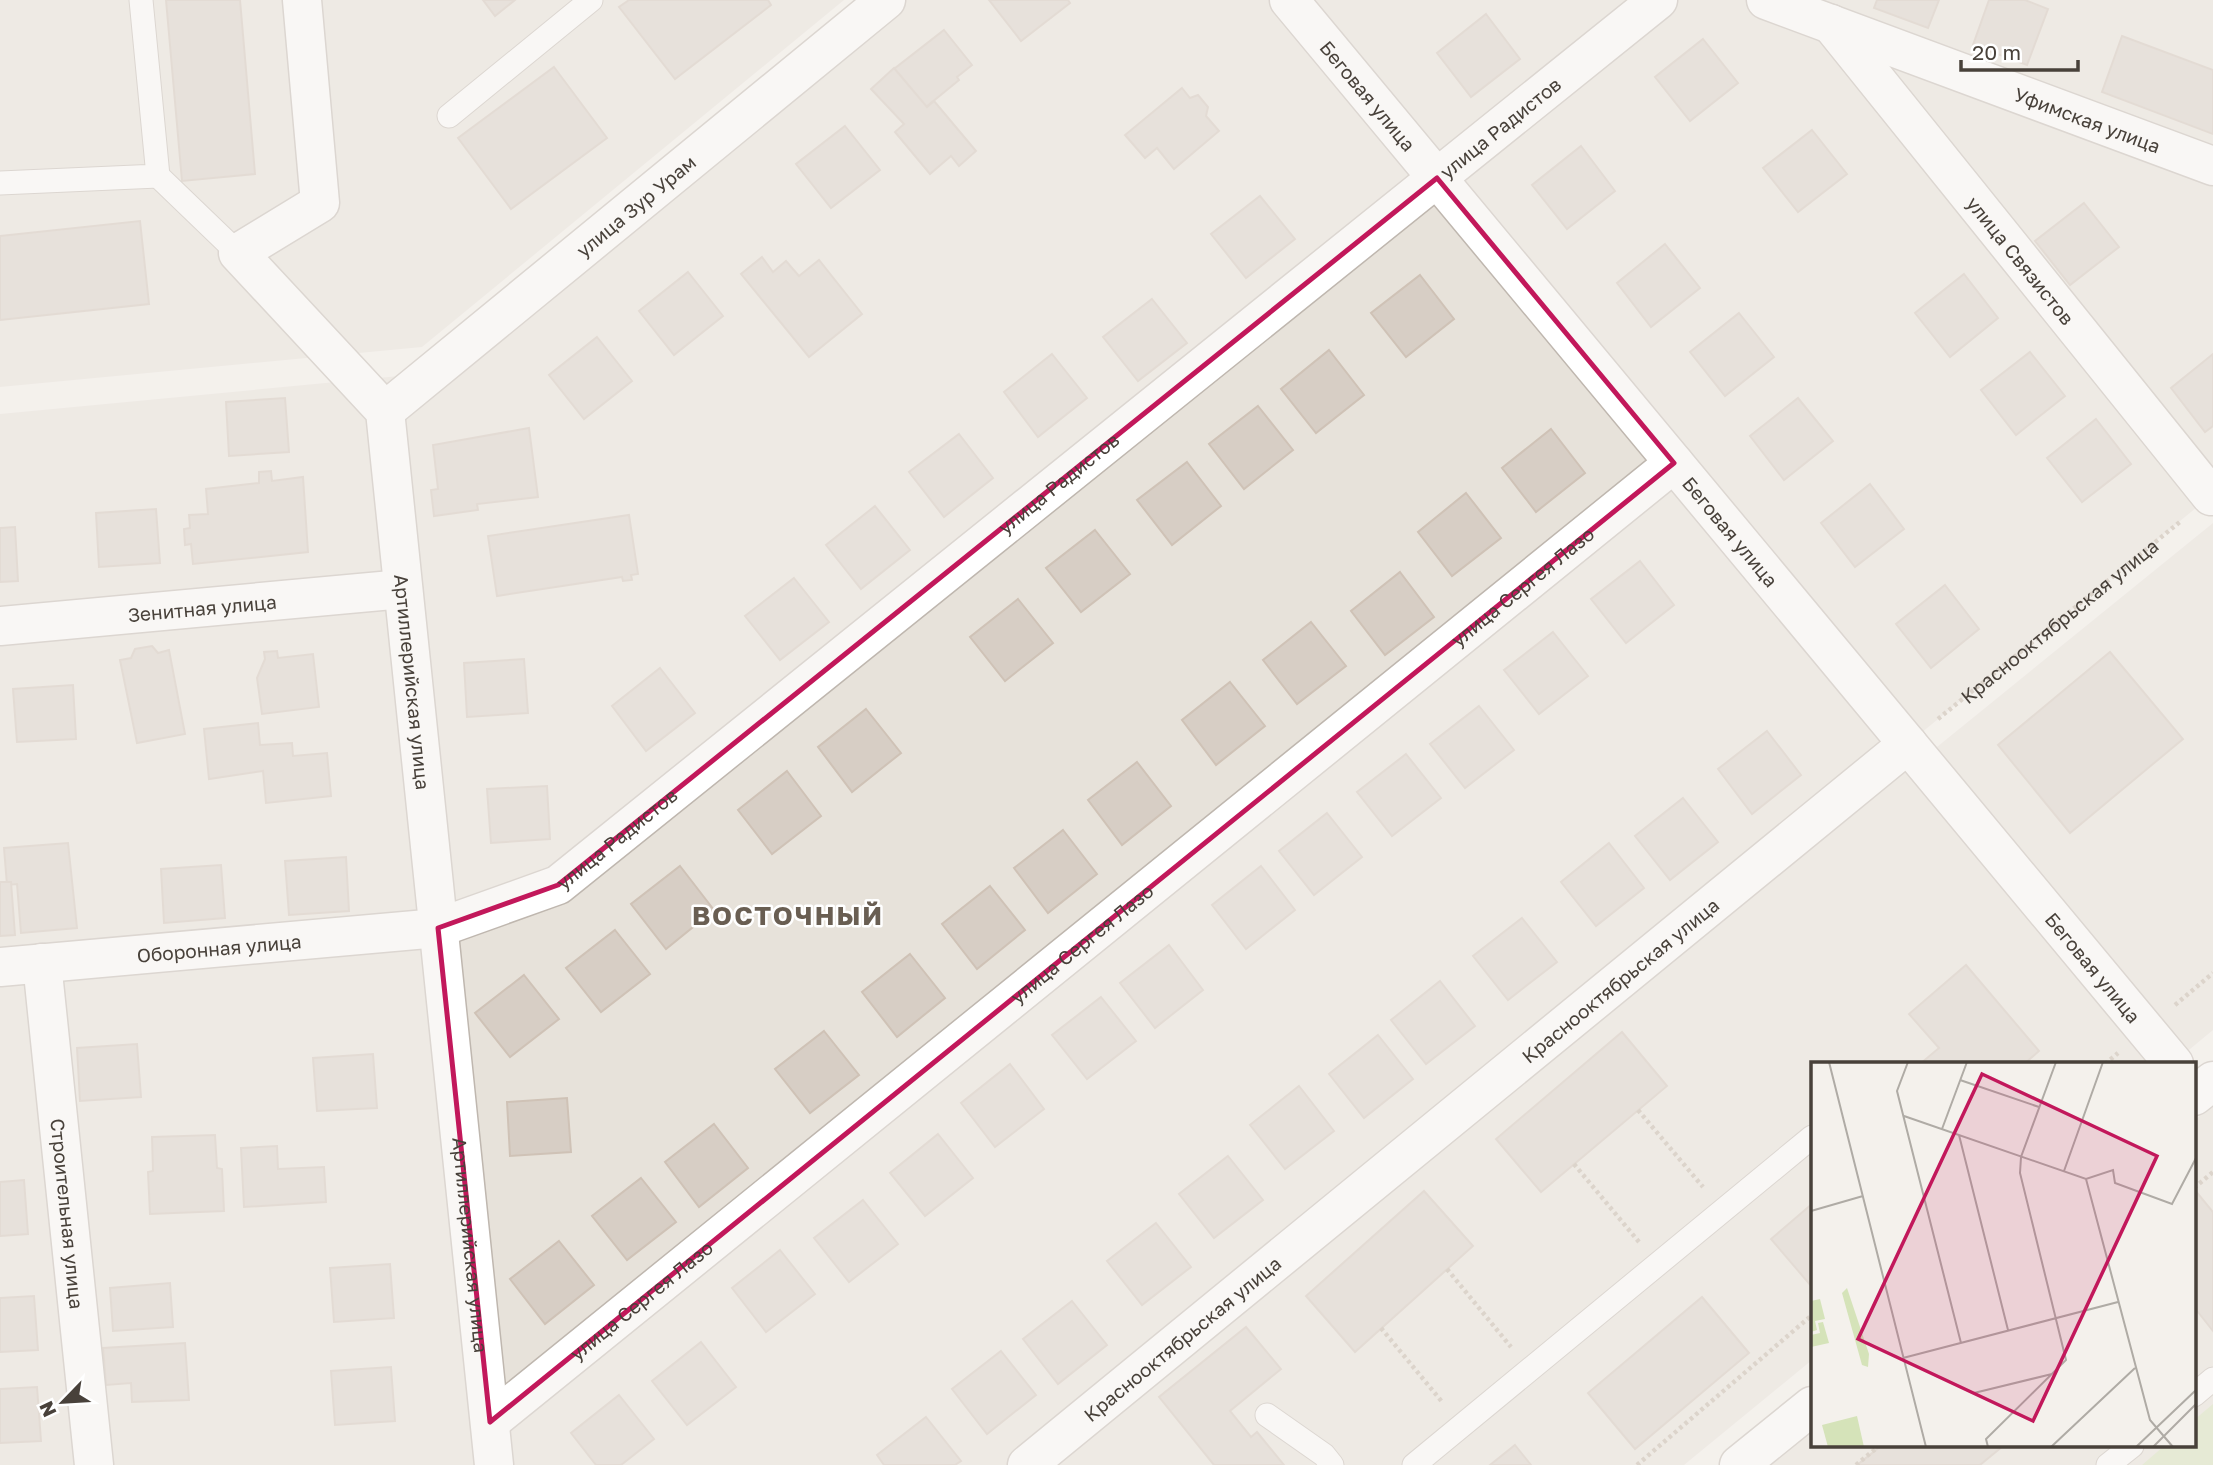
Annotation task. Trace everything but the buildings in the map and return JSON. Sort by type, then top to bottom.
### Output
[{"type":"street","points":[[302,0],[320,203],[238,253],[385,411]]},
{"type":"street","name":"улица Зур Урам","points":[[385,411],[886,0]]},
{"type":"street","name":"Беговая улица","points":[[1289,0],[2172,1062]]},
{"type":"street","name":"улица Радистов","points":[[438,928],[558,885],[1658,0]]},
{"type":"street","name":"Уфимская улица","points":[[1766,0],[2213,166]]},
{"type":"street","name":"улица Связистов","points":[[1831,24],[2211,496]]},
{"type":"street","name":"Артиллерийская улица","points":[[385,411],[494,1465]]},
{"type":"street","name":"улица Сергея Лазо","points":[[489,1422],[1674,463]]},
{"type":"street","name":"Зенитная улица","points":[[0,626],[404,589]]},
{"type":"street","name":"Краснооктябрьская улица","points":[[1027,1465],[1908,744]]},
{"type":"street","name":"Оборонная улица","points":[[0,967],[438,928]]},
{"type":"street","name":"Строительная улица","points":[[42,963],[94,1465]]},
{"type":"street","points":[[1739,1465],[1811,1407]]},
{"type":"lane","points":[[141,0],[159,176],[238,253]]},
{"type":"lane","points":[[449,116],[591,0]]},
{"type":"lane","points":[[0,183],[159,176]]},
{"type":"lane","points":[[1414,1465],[1811,1138]]},
{"type":"lane","points":[[2196,1393],[2213,1379]]},
{"type":"lane","points":[[1267,1415],[1324,1455],[1332,1465]]},
{"type":"lane","points":[[2108,1465],[2129,1448]]},
{"type":"path","name":"Краснооктябрьская улица","points":[[1908,744],[2211,496]]},
{"type":"path","points":[[1638,1110],[1723,1211]]},
{"type":"path","points":[[1574,1164],[1616,1214]]},
{"type":"path","points":[[2196,1186],[2213,1172]]},
{"type":"path","points":[[1447,1269],[1530,1370]]},
{"type":"path","points":[[1637,1465],[1811,1316]]},
{"type":"path","points":[[1381,1328],[1461,1426]]},
{"type":"path","points":[[1856,1465],[1877,1448]]},
{"type":"highlighted area","points":[[1437,178],[1674,463],[490,1422],[438,928],[558,885]]},
{"type":"shaded area","points":[[0,0],[844,0],[422,347],[0,387]]},
{"type":"shaded area","points":[[886,0],[2213,0],[2213,494],[1027,1465],[0,1465],[0,414],[431,373]]},
{"type":"shaded area","points":[[2213,523],[2213,1030],[2174,1062],[1811,1062],[1811,1361],[1684,1465],[1052,1465]]},
{"type":"shaded area","points":[[2213,1105],[2213,1465],[1769,1465],[1811,1431],[1811,1448],[2196,1448],[2196,1119]]},
{"type":"green space","points":[[2213,1404],[2213,1465],[2142,1465],[2162,1448],[2196,1448],[2196,1418]]},
{"type":"district","name":"ВОСТОЧНЫЙ","points":[[788,915]]}]
